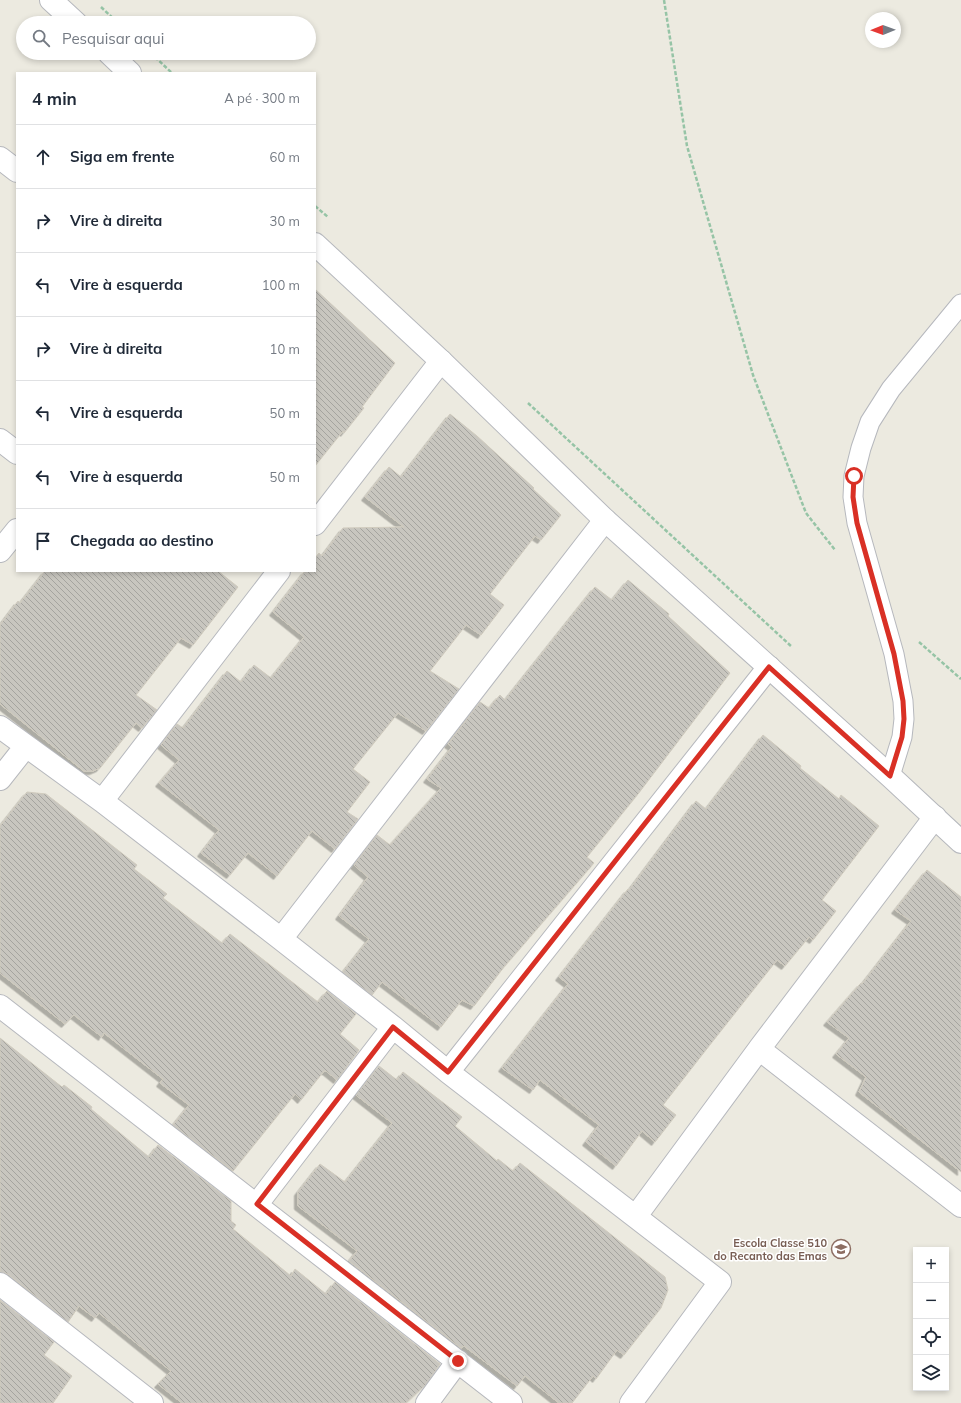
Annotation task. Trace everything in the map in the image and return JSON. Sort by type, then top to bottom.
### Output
[{"type":"street","points":[[51,0],[68,16]]},
{"type":"street","points":[[116,60],[129,72]]},
{"type":"street","points":[[0,158],[16,170]]},
{"type":"street","points":[[316,245],[441,361],[605,520],[890,776],[961,842]]},
{"type":"street","points":[[316,523],[441,361]]},
{"type":"street","points":[[0,440],[16,452]]},
{"type":"street","points":[[281,939],[605,520]]},
{"type":"street","points":[[0,551],[16,531]]},
{"type":"street","points":[[102,801],[278,572]]},
{"type":"street","points":[[448,1072],[769,667]]},
{"type":"street","points":[[0,727],[102,801],[281,939],[448,1072],[720,1282],[630,1403]]},
{"type":"street","points":[[0,779],[26,746]]},
{"type":"street","points":[[636,1216],[759,1049],[935,817]]},
{"type":"street","points":[[0,1006],[257,1204],[511,1403]]},
{"type":"street","points":[[257,1204],[393,1027]]},
{"type":"street","points":[[759,1049],[961,1206]]},
{"type":"street","points":[[0,1284],[152,1403]]},
{"type":"street","points":[[427,1403],[458,1361]]},
{"type":"lane","points":[[890,776],[902,737],[904,719],[903,701],[894,654],[857,523],[853,497],[854,476],[860,448],[870,422],[891,389],[961,304]]},
{"type":"path","points":[[664,0],[687,146],[752,375],[806,513],[839,555]]},
{"type":"path","points":[[98,5],[110,16]]},
{"type":"path","points":[[158,60],[171,72]]},
{"type":"path","points":[[316,207],[332,221]]},
{"type":"path","points":[[523,398],[796,651]]},
{"type":"path","points":[[916,639],[961,679]]},
{"type":"building","points":[[316,290],[395,363],[362,407],[364,408],[344,433],[343,431],[316,465]]},
{"type":"building","points":[[450,414],[477,436],[561,515],[541,540],[535,536],[490,594],[504,605],[481,635],[466,625],[430,671],[459,689],[426,731],[398,713],[353,769],[370,782],[347,812],[358,819],[335,849],[312,831],[277,876],[248,853],[230,875],[201,853],[219,830],[159,783],[179,760],[161,745],[177,724],[183,728],[227,671],[241,682],[254,665],[271,678],[304,637],[273,612],[304,572],[316,572],[316,557],[319,553],[322,556],[343,528],[404,527],[365,497],[389,467],[401,477]]},
{"type":"building","points":[[44,572],[219,572],[238,587],[193,645],[181,638],[136,695],[157,710],[142,728],[136,723],[100,768],[93,771],[84,771],[0,704],[0,625],[18,601],[20,603]]},
{"type":"building","points":[[628,580],[669,614],[668,616],[730,673],[638,794],[587,857],[594,863],[504,967],[474,1006],[462,1000],[441,1027],[382,982],[372,995],[343,972],[369,939],[339,916],[368,877],[354,865],[377,835],[390,845],[441,788],[427,779],[452,747],[448,744],[480,702],[489,708],[500,695],[505,700],[595,587],[612,600]]},
{"type":"building","points":[[763,735],[801,766],[800,768],[839,799],[841,795],[879,826],[822,900],[836,911],[813,940],[809,937],[785,966],[777,960],[709,1046],[663,1105],[676,1115],[655,1142],[642,1131],[616,1166],[586,1142],[599,1125],[540,1080],[533,1090],[502,1068],[568,984],[559,977],[628,889],[629,890],[696,801],[706,809]]},
{"type":"building","points":[[27,792],[46,794],[137,865],[134,869],[167,894],[163,898],[222,943],[230,934],[318,1002],[327,991],[356,1014],[340,1034],[359,1050],[337,1080],[324,1071],[301,1100],[295,1094],[233,1171],[173,1125],[189,1105],[160,1083],[163,1079],[104,1033],[102,1037],[74,1015],[65,1024],[0,973],[0,826]]},
{"type":"building","points":[[927,870],[961,897],[961,1172],[859,1092],[866,1077],[836,1054],[849,1038],[827,1022],[861,983],[862,984],[911,921],[895,910]]},
{"type":"building","points":[[0,1038],[62,1087],[64,1085],[92,1107],[91,1109],[149,1157],[158,1145],[231,1201],[231,1221],[236,1225],[233,1229],[291,1276],[295,1269],[326,1294],[335,1282],[440,1364],[426,1384],[406,1403],[182,1403],[158,1384],[171,1371],[99,1313],[95,1318],[79,1306],[68,1322],[8,1274],[0,1272]]},
{"type":"building","points":[[379,1066],[397,1080],[403,1072],[462,1117],[455,1126],[497,1161],[498,1159],[513,1171],[520,1163],[665,1277],[668,1290],[661,1308],[624,1355],[617,1350],[596,1379],[593,1376],[572,1403],[559,1403],[525,1376],[517,1386],[464,1346],[461,1348],[349,1261],[357,1251],[298,1206],[298,1192],[320,1164],[345,1182],[392,1123],[356,1095]]},
{"type":"building","points":[[0,1300],[54,1342],[44,1355],[72,1376],[53,1403],[0,1403]]},
{"type":"place","name":"Escola Classe 510 do Recanto das Emas","points":[[841,1249]]},
{"type":"route","points":[[458,1361],[257,1204],[393,1027],[448,1072],[769,667],[890,776],[902,737],[904,719],[903,701],[894,654],[857,523],[853,497],[854,476]]}]
